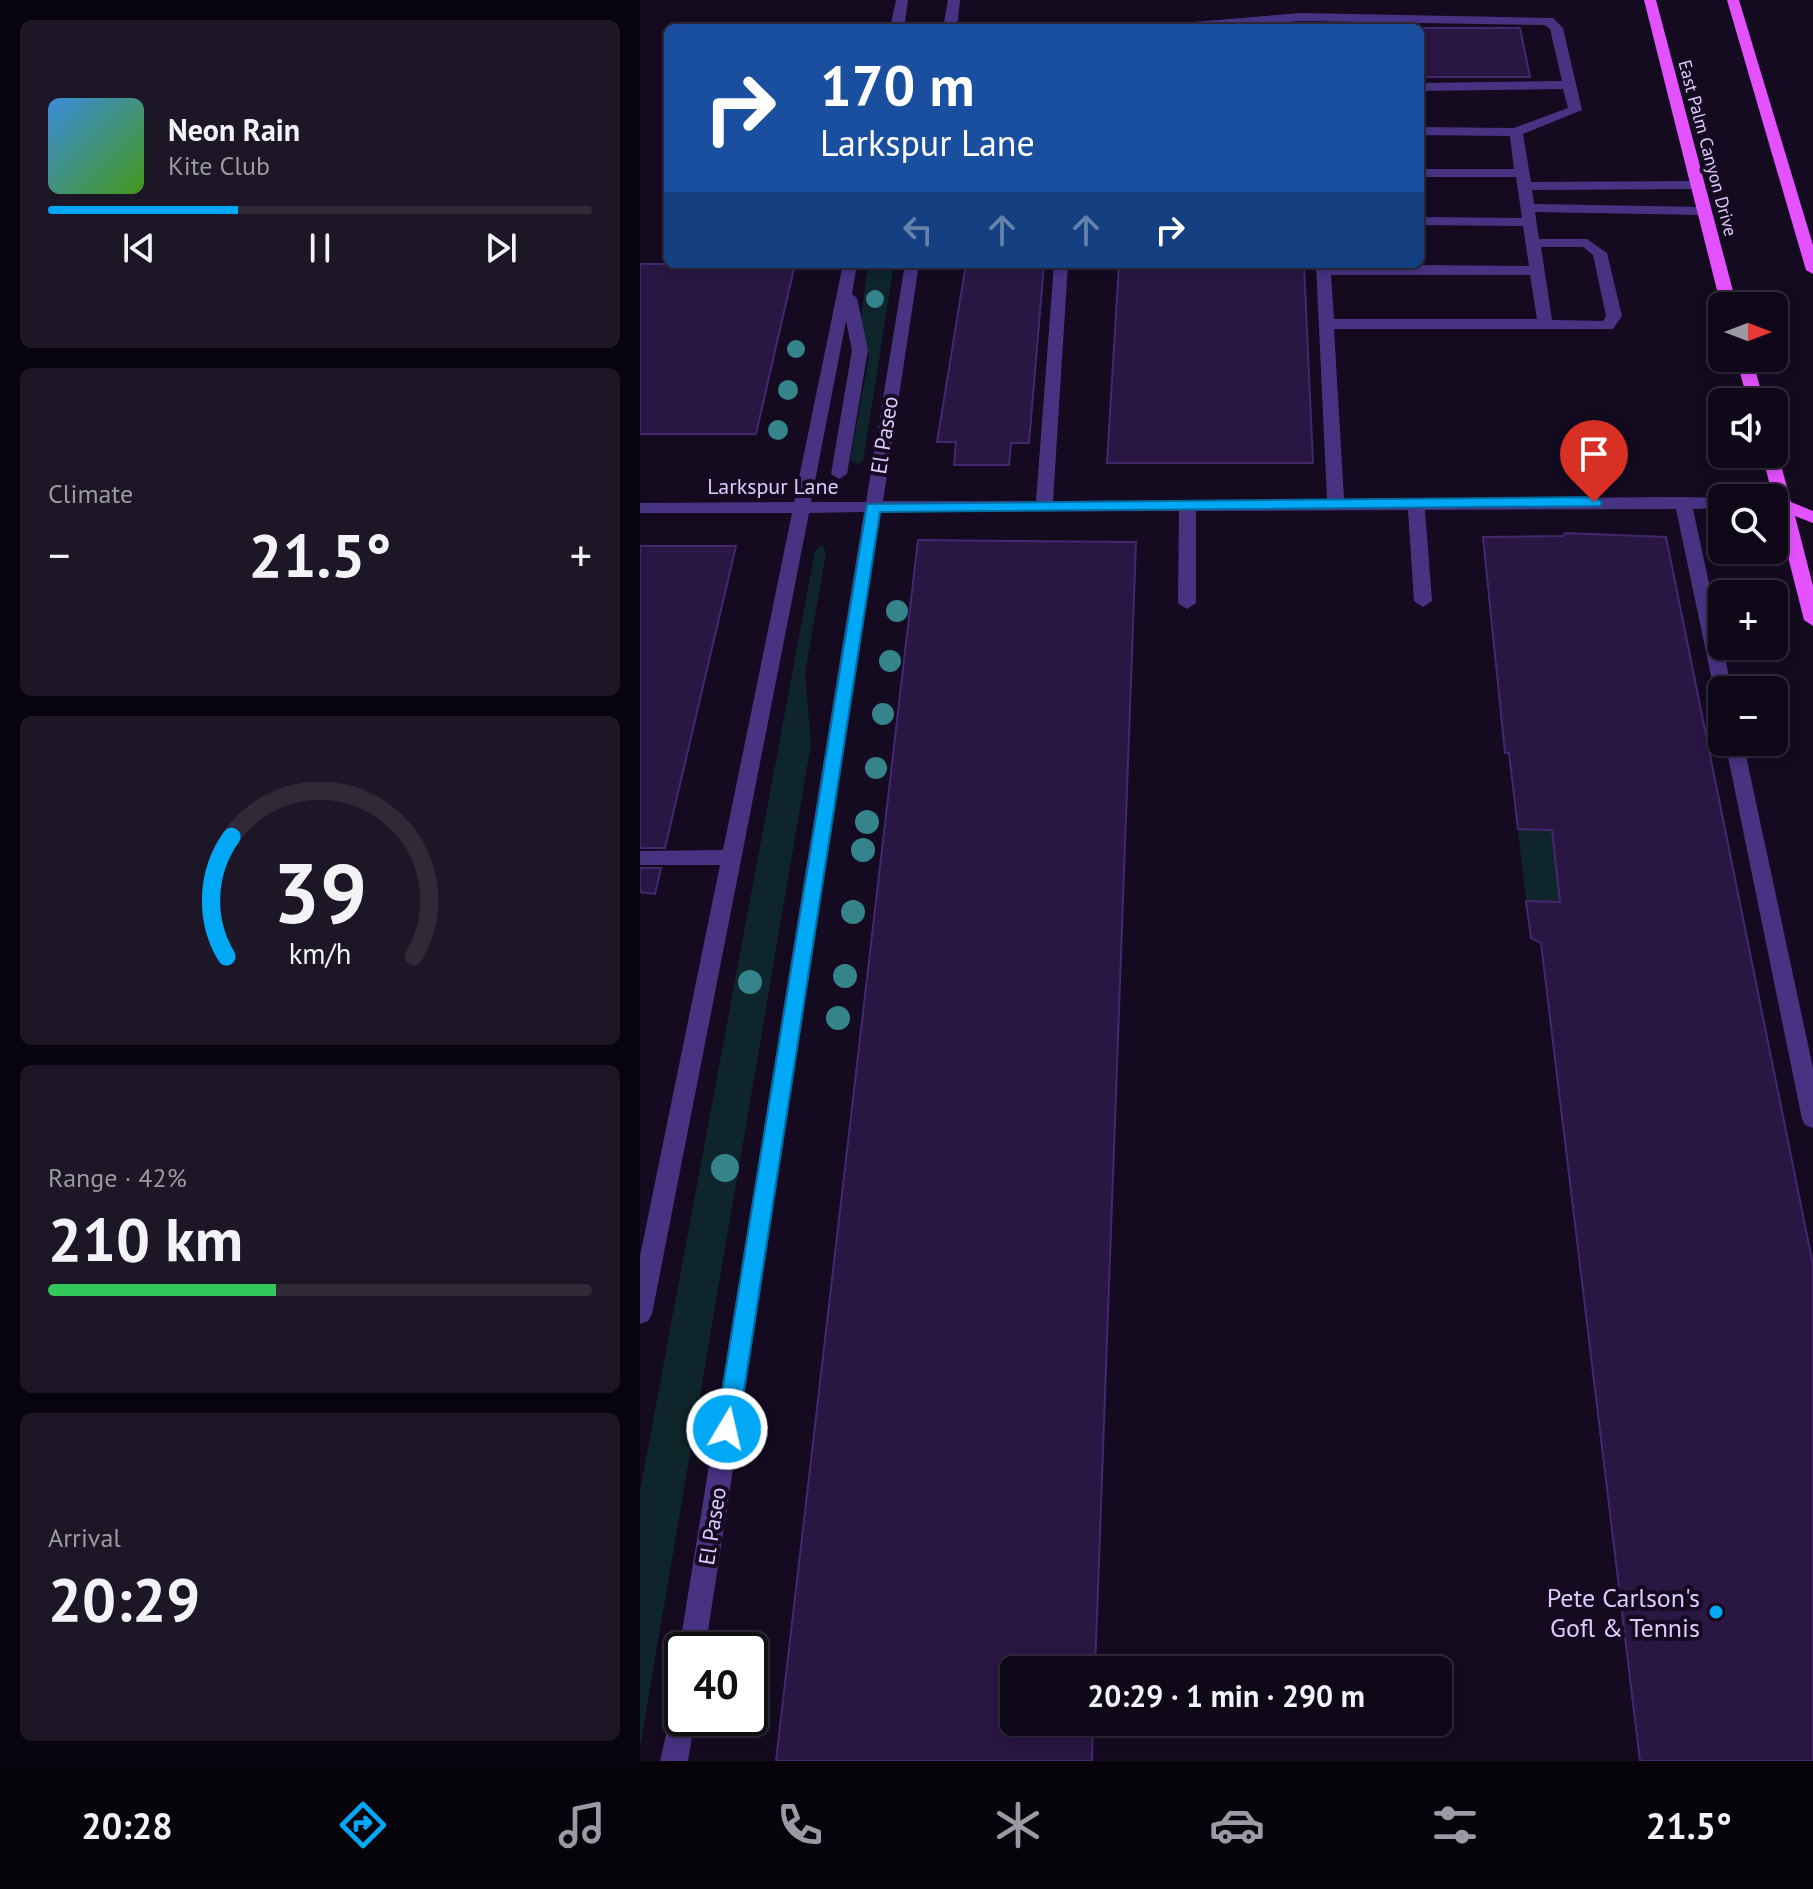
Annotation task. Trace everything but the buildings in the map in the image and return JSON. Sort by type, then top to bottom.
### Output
[{"type":"main road","name":"East Palm Canyon Drive","points":[[1650,0],[1725,292]]},
{"type":"main road","points":[[1733,0],[1813,270]]},
{"type":"main road","points":[[1788,508],[1813,518]]},
{"type":"main road","points":[[1788,535],[1813,620]]},
{"type":"street","points":[[898,24],[902,0]]},
{"type":"street","points":[[951,24],[954,0]]},
{"type":"street","points":[[1217,24],[1301,17],[1548,21],[1556,28],[1575,110],[1516,132],[1424,131]]},
{"type":"street","points":[[1424,87],[1570,85]]},
{"type":"street","points":[[1516,132],[1545,324]]},
{"type":"street","points":[[1424,173],[1524,180],[1696,185]]},
{"type":"street","points":[[1424,221],[1703,211]]},
{"type":"street","points":[[1326,324],[1608,326],[1614,316],[1600,253],[1587,243],[1534,243]]},
{"type":"street","points":[[640,1314],[849,268]]},
{"type":"street","name":"El Paseo","points":[[695,1632],[911,268]]},
{"type":"street","points":[[1044,507],[1061,268]]},
{"type":"street","points":[[1323,268],[1336,504]]},
{"type":"street","points":[[1377,268],[1538,271]]},
{"type":"street","points":[[839,474],[860,350],[851,301],[845,290]]},
{"type":"street","points":[[1683,502],[1720,676]]},
{"type":"street","name":"Larkspur Lane","points":[[640,508],[1708,503]]},
{"type":"street","points":[[1416,504],[1423,601]]},
{"type":"street","points":[[1187,603],[1188,506]]},
{"type":"street","points":[[1737,756],[1813,1119]]},
{"type":"street","points":[[640,858],[732,857]]},
{"type":"street","points":[[674,1761],[678,1736]]},
{"type":"green space","points":[[867,268],[893,268],[863,461],[858,464],[850,460],[869,357],[861,318]]},
{"type":"green space","points":[[822,544],[826,553],[805,673],[811,744],[640,1747],[640,1491],[815,551]]},
{"type":"green space","points":[[1518,829],[1552,830],[1560,902],[1526,901]]},
{"type":"place","name":"Pete Carlson's Gofl & Tennis","points":[[1716,1612]]},
{"type":"route","points":[[727,1429],[873,508],[1594,502]]}]
